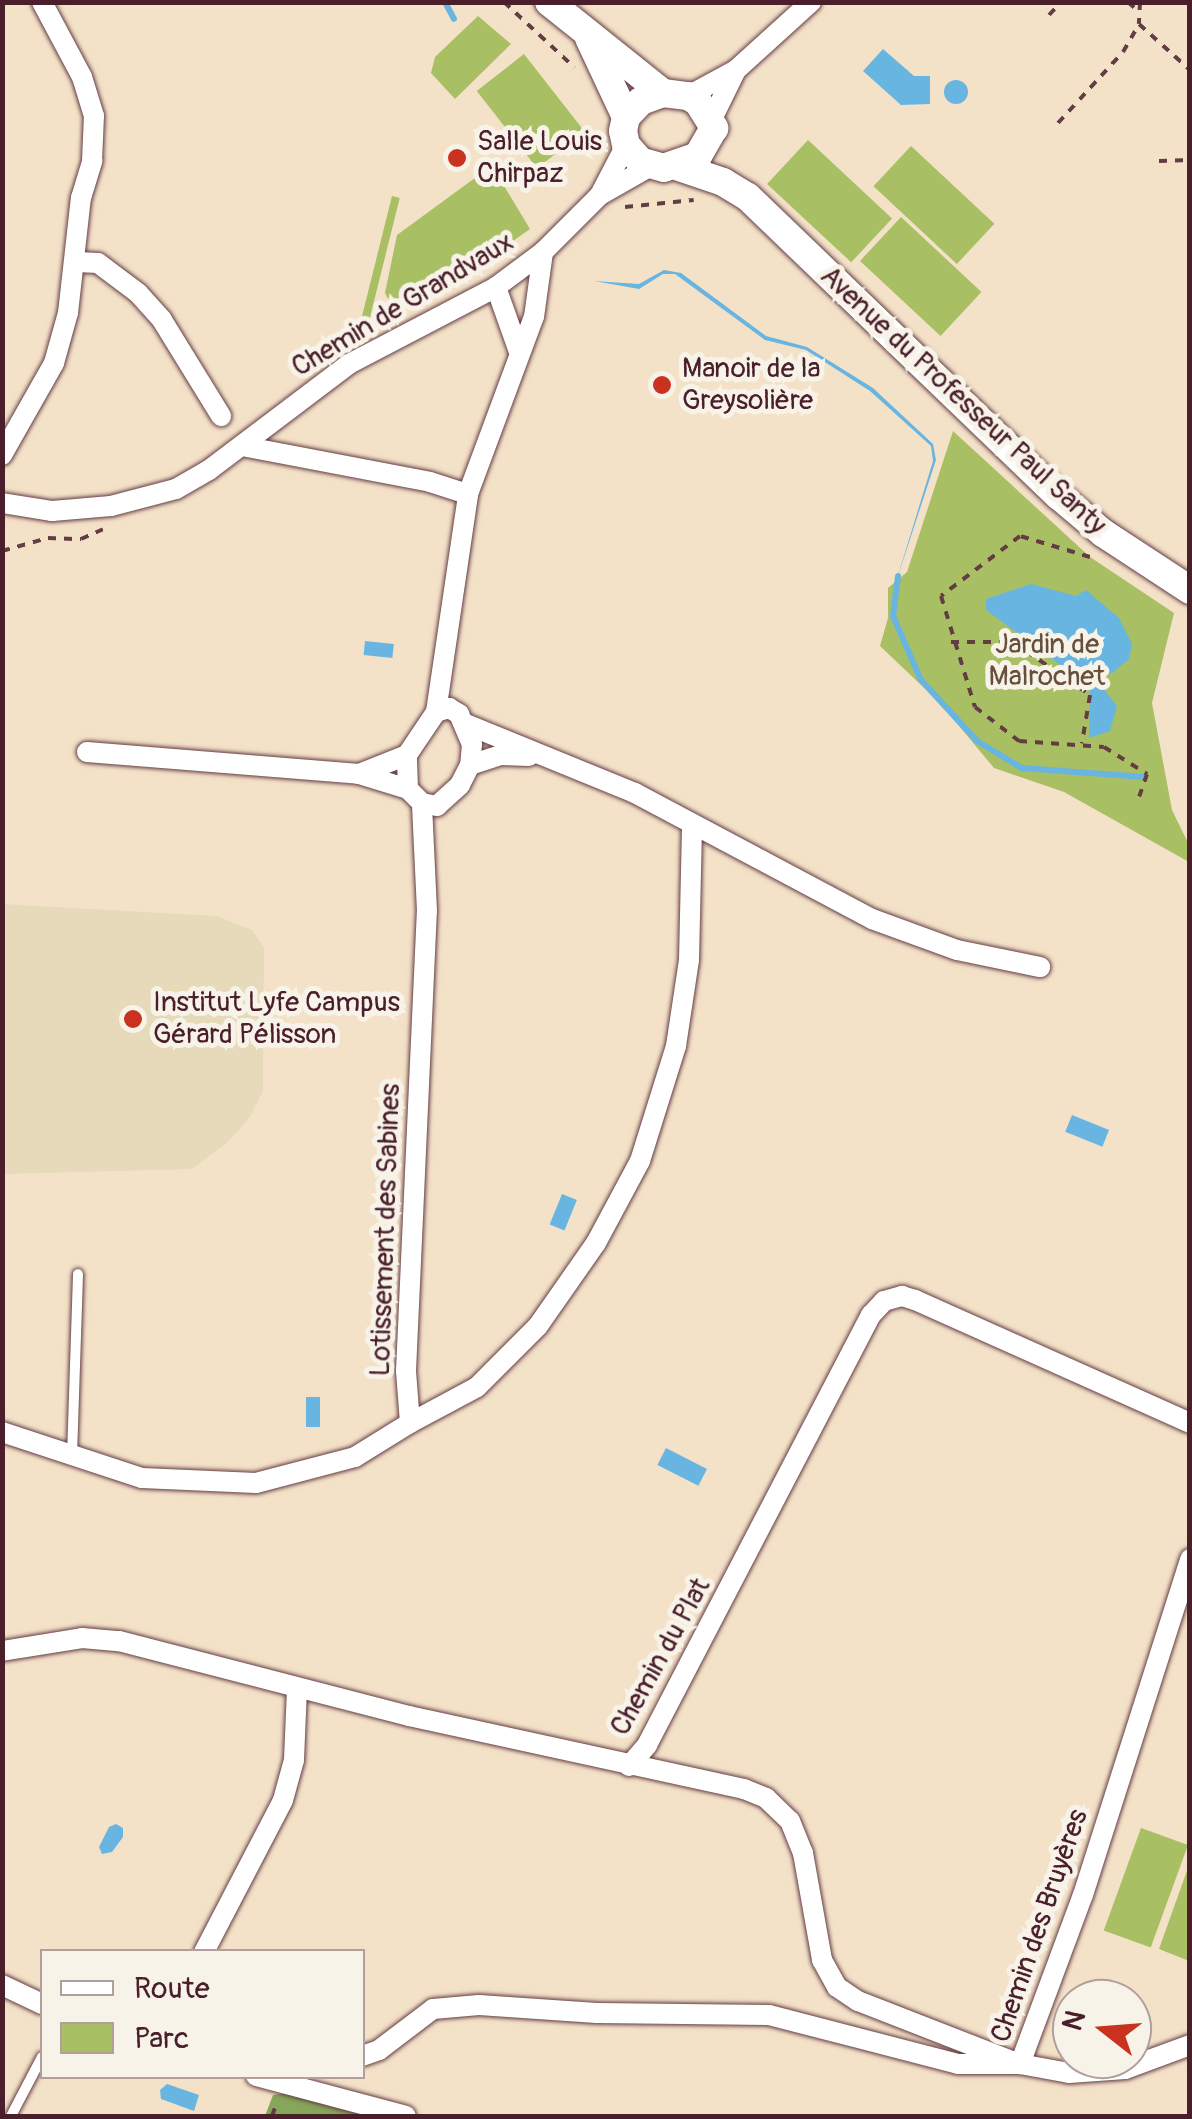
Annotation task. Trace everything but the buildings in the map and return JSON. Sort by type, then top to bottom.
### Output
[{"type":"main road","points":[[549,2],[588,37],[676,94],[711,130],[698,156],[663,166],[640,161],[588,37]]},
{"type":"main road","points":[[626,131],[641,101],[676,94]]},
{"type":"main road","name":"Avenue du Professeur Paul Santy","points":[[711,130],[748,197]]},
{"type":"main road","name":"Avenue du Professeur Paul Santy","points":[[663,166],[723,182],[748,197],[1058,495],[1103,534],[1190,590]]},
{"type":"street","points":[[2,455],[54,363],[76,262],[94,116],[82,76],[42,2]]},
{"type":"street","points":[[676,94],[730,74],[811,2]]},
{"type":"street","points":[[711,130],[730,74]]},
{"type":"street","name":"Chemin de Grandvaux","points":[[608,202],[626,131]]},
{"type":"street","name":"Chemin de Grandvaux","points":[[2,502],[52,512],[117,504],[176,489],[242,446],[348,364],[496,288],[608,202],[663,166]]},
{"type":"street","points":[[359,774],[407,755],[436,712],[468,494],[534,317],[542,252]]},
{"type":"street","points":[[76,262],[98,262],[138,293],[162,320],[221,416]]},
{"type":"street","points":[[496,288],[519,352]]},
{"type":"street","points":[[242,446],[430,482],[468,494]]},
{"type":"street","points":[[88,752],[359,774],[423,799],[451,797],[470,765],[472,744],[449,669],[450,631]]},
{"type":"street","points":[[436,712],[449,708],[463,719],[541,757],[635,793],[872,919],[956,950],[1040,967]]},
{"type":"street","name":"Lotissement des Sabines","points":[[407,755],[423,799],[428,858],[406,1372],[410,1423]]},
{"type":"street","points":[[470,765],[501,755],[541,757]]},
{"type":"street","points":[[2,1432],[142,1478],[256,1483],[355,1457],[477,1387],[538,1326],[596,1244],[640,1161],[676,1046],[686,977],[692,824]]},
{"type":"street","name":"Chemin du Plat","points":[[2,1651],[103,1638],[297,1689],[629,1766],[647,1745],[871,1314],[884,1301],[902,1296],[916,1300],[1190,1424]]},
{"type":"street","name":"Chemin des Bruyères","points":[[365,2055],[379,2050],[433,2008],[478,2006],[597,2013],[769,2015],[958,2064],[1020,2064],[1082,1895],[1190,1559]]},
{"type":"street","points":[[206,1949],[284,1800],[294,1760],[297,1689]]},
{"type":"street","points":[[629,1766],[717,1781],[766,1798],[790,1821],[804,1852],[822,1960],[837,1988],[858,2001],[1020,2064],[1098,2073],[1168,2056],[1190,2045]]},
{"type":"street","points":[[2,1985],[40,2003]]},
{"type":"street","points":[[266,2079],[406,2116]]},
{"type":"lane","points":[[72,1456],[78,1274]]},
{"type":"lane","points":[[10,2116],[40,2060]]},
{"type":"path","points":[[504,2],[575,68]]},
{"type":"path","points":[[1049,15],[1061,2]]},
{"type":"path","points":[[1128,2],[1140,12]]},
{"type":"path","points":[[1058,124],[1124,52],[1139,24],[1140,2]]},
{"type":"path","points":[[1139,24],[1190,70]]},
{"type":"path","points":[[1159,161],[1190,160]]},
{"type":"path","points":[[608,202],[700,200]]},
{"type":"path","points":[[2,551],[48,538],[91,536],[104,528],[117,504]]},
{"type":"path","points":[[1090,557],[1020,536],[940,596],[974,707],[1019,741],[1104,746],[1147,774],[1139,797]]},
{"type":"path","points":[[952,642],[1013,642],[1090,695],[1082,743]]},
{"type":"shaded area","name":"Institut Lyfe Campus Gérard Pélisson","points":[[2,904],[217,916],[252,930],[264,947],[263,1091],[250,1117],[227,1143],[192,1169],[3,1174]]},
{"type":"green space","points":[[478,16],[511,44],[455,99],[431,73],[435,57]]},
{"type":"green space","points":[[524,54],[584,131],[537,168],[477,91]]},
{"type":"green space","points":[[808,140],[892,218],[851,262],[767,184]]},
{"type":"green space","points":[[911,146],[994,224],[957,264],[873,186]]},
{"type":"green space","points":[[479,175],[501,181],[530,229],[456,281],[395,312],[385,293],[397,235]]},
{"type":"green space","points":[[392,196],[400,198],[370,319],[362,317]]},
{"type":"green space","points":[[901,217],[981,292],[941,336],[860,261]]},
{"type":"green space","name":"Jardin de Malrochet","points":[[953,431],[1090,557],[1174,613],[1152,703],[1172,810],[1189,845],[1189,862],[1064,792],[994,768],[940,703],[880,646],[888,618],[888,588],[907,572]]},
{"type":"green space","points":[[1141,1828],[1188,1845],[1151,1948],[1104,1930]]},
{"type":"green space","points":[[1189,1865],[1189,1961],[1159,1949]]},
{"type":"green space","points":[[301,2091],[395,2116],[265,2116],[273,2095]]},
{"type":"water","points":[[883,49],[914,76],[930,76],[930,104],[901,105],[863,71]]},
{"type":"water","points":[[956,80],[965,83],[965,101],[956,104],[947,101],[944,92],[947,83]]},
{"type":"water","points":[[664,270],[681,273],[766,336],[807,347],[873,388],[933,444],[936,460],[896,582],[933,461],[931,446],[870,391],[806,350],[765,340],[675,274],[663,274],[639,289],[594,281],[639,284]]},
{"type":"water","points":[[1031,584],[1076,596],[1086,590],[1119,618],[1132,644],[1129,659],[1112,673],[1095,678],[1117,706],[1110,731],[1089,738],[1090,687],[986,610],[986,599]]},
{"type":"water","points":[[365,641],[394,644],[392,658],[364,655]]},
{"type":"water","points":[[1072,1115],[1109,1130],[1102,1147],[1065,1132]]},
{"type":"water","points":[[562,1194],[577,1200],[564,1231],[550,1225]]},
{"type":"water","points":[[306,1397],[320,1397],[320,1427],[306,1427]]},
{"type":"water","points":[[666,1448],[707,1469],[698,1486],[657,1465]]},
{"type":"water","points":[[116,1824],[123,1828],[123,1837],[112,1852],[102,1854],[99,1847],[109,1827]]},
{"type":"water","points":[[167,2084],[199,2095],[194,2111],[161,2099],[160,2090]]},
{"type":"waterway","points":[[445,2],[454,19]]},
{"type":"waterway","points":[[898,576],[893,616],[921,680],[977,741],[1022,768],[1145,777]]},
{"type":"place","name":"Salle Louis Chirpaz","points":[[457,158]]},
{"type":"place","name":"Manoir de la Greysolière","points":[[662,385]]},
{"type":"place","name":"Institut Lyfe Campus Gérard Pélisson","points":[[133,1019]]}]
